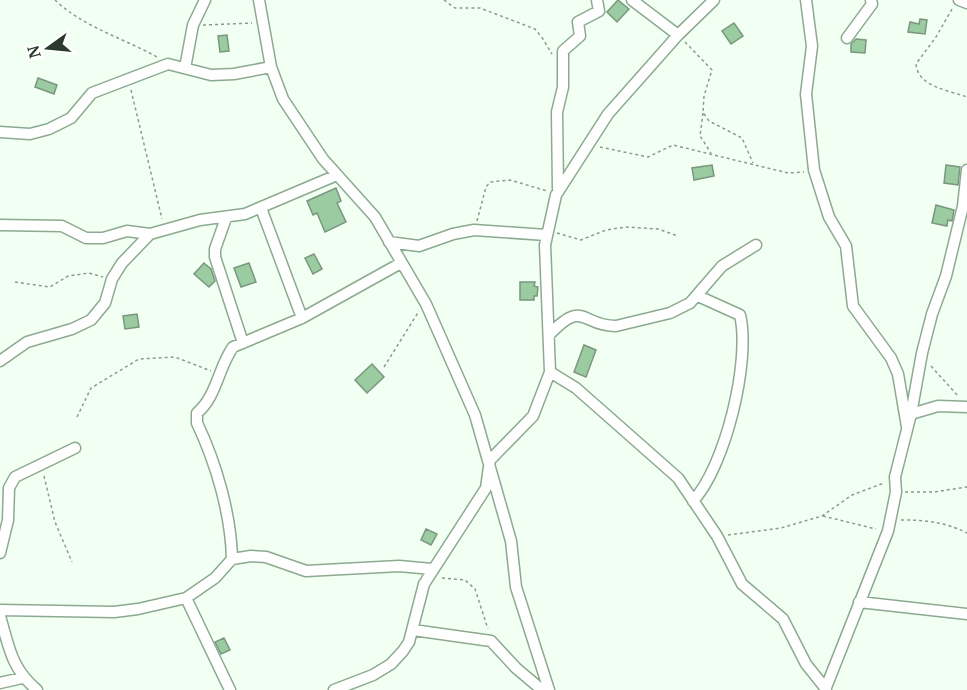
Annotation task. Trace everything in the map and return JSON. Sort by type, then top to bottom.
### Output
[{"type":"street","points":[[185,68],[194,25],[205,0]]},
{"type":"street","points":[[259,0],[271,67],[288,110],[337,175],[375,217],[426,304],[476,416],[511,541],[516,587],[549,690]]},
{"type":"street","points":[[334,690],[373,675],[391,664],[404,651],[413,630],[424,584],[486,488],[490,460],[533,417],[550,372],[546,235],[557,192],[557,112],[564,69],[563,51],[580,36],[578,22],[599,11],[597,0]]},
{"type":"street","points":[[632,0],[678,35]]},
{"type":"street","points":[[557,192],[587,143],[622,97],[678,35],[714,0]]},
{"type":"street","points":[[806,0],[812,46],[806,94],[814,170],[829,217],[846,246],[853,306],[891,358],[898,374],[907,427]]},
{"type":"street","points":[[847,38],[872,4],[871,0]]},
{"type":"street","points":[[956,3],[967,3]]},
{"type":"street","points":[[0,132],[30,134],[49,129],[71,118],[92,93],[168,64],[211,75],[234,74],[271,67]]},
{"type":"street","points":[[825,689],[888,531],[896,492],[895,477],[911,414],[922,353],[965,207],[967,170]]},
{"type":"street","points":[[0,361],[27,342],[72,329],[91,320],[105,303],[112,279],[122,264],[150,234],[200,220],[226,218],[261,208],[337,175]]},
{"type":"street","points":[[261,208],[302,318]]},
{"type":"street","points":[[226,218],[214,249],[215,257],[243,344]]},
{"type":"street","points":[[0,225],[62,226],[86,238],[103,238],[127,231],[150,234]]},
{"type":"street","points":[[389,242],[419,246],[453,234],[474,230],[546,235]]},
{"type":"street","points":[[549,335],[567,318],[577,315],[607,326],[616,326],[670,313],[698,296],[722,266],[756,245]]},
{"type":"street","points":[[0,610],[114,612],[138,609],[186,598],[215,578],[232,559],[232,540],[220,485],[197,423],[197,413],[207,405],[226,357],[233,347],[302,318],[401,263]]},
{"type":"street","points":[[693,501],[703,491],[723,446],[743,365],[744,330],[740,315],[698,296]]},
{"type":"street","points":[[550,372],[576,388],[678,478],[717,536],[742,584],[783,619],[806,664],[825,689]]},
{"type":"street","points":[[911,414],[938,406],[966,407]]},
{"type":"street","points":[[0,553],[8,520],[9,488],[15,477],[75,448]]},
{"type":"street","points":[[232,559],[266,557],[306,571],[399,566],[432,569]]},
{"type":"street","points":[[186,598],[230,690]]},
{"type":"street","points":[[859,602],[967,615]]},
{"type":"street","points":[[0,616],[15,667],[22,678],[37,690]]},
{"type":"street","points":[[413,630],[491,641],[516,668],[542,690]]},
{"type":"street","points":[[0,683],[22,678]]},
{"type":"path","points":[[55,0],[80,21],[104,30],[168,64]]},
{"type":"path","points":[[444,0],[454,8],[480,8],[535,29],[556,62],[564,69]]},
{"type":"path","points":[[956,3],[936,37],[916,64],[917,73],[926,83],[967,97]]},
{"type":"path","points":[[194,25],[262,23]]},
{"type":"path","points":[[678,35],[711,70],[704,96],[700,136],[712,154]]},
{"type":"path","points":[[128,80],[138,109],[162,208],[162,229]]},
{"type":"path","points":[[703,112],[709,121],[742,138],[753,164]]},
{"type":"path","points":[[587,143],[648,157],[673,145],[788,173],[814,170]]},
{"type":"path","points":[[474,230],[486,187],[490,182],[510,180],[557,192]]},
{"type":"path","points":[[546,235],[557,233],[581,240],[606,230],[626,227],[658,229],[678,236]]},
{"type":"path","points":[[15,282],[50,287],[68,276],[89,273],[112,279]]},
{"type":"path","points":[[384,367],[416,314],[426,304]]},
{"type":"path","points":[[922,353],[951,385],[966,407]]},
{"type":"path","points":[[78,417],[91,388],[104,378],[139,360],[175,357],[220,375]]},
{"type":"path","points":[[41,466],[55,522],[72,562]]},
{"type":"path","points":[[717,536],[781,528],[822,516],[852,495],[879,486],[895,477]]},
{"type":"path","points":[[896,492],[934,492],[967,487]]},
{"type":"path","points":[[822,516],[888,531]]},
{"type":"path","points":[[891,519],[928,520],[950,525],[967,533]]},
{"type":"path","points":[[432,569],[442,578],[465,580],[475,589],[491,641]]},
{"type":"building","points":[[618,0],[629,9],[617,22],[607,12]]},
{"type":"building","points":[[920,19],[927,20],[925,34],[908,32],[910,22],[919,24]]},
{"type":"building","points":[[734,23],[743,36],[731,44],[722,31]]},
{"type":"building","points":[[227,35],[229,51],[220,52],[218,36]]},
{"type":"building","points":[[856,39],[866,40],[865,53],[851,52],[851,44]]},
{"type":"building","points":[[38,78],[57,85],[54,94],[35,87]]},
{"type":"building","points":[[712,165],[714,176],[694,180],[692,168]]},
{"type":"building","points":[[946,165],[960,167],[958,185],[944,183]]},
{"type":"building","points":[[336,188],[341,201],[337,203],[346,222],[325,232],[317,213],[313,215],[307,201]]},
{"type":"building","points":[[936,205],[954,210],[952,221],[948,220],[947,226],[932,223]]},
{"type":"building","points":[[314,254],[322,269],[313,274],[305,258]]},
{"type":"building","points":[[204,263],[211,269],[215,281],[209,287],[194,274]]},
{"type":"building","points":[[249,263],[256,282],[241,287],[234,268]]},
{"type":"building","points":[[520,282],[535,282],[534,286],[538,287],[534,300],[520,300]]},
{"type":"building","points":[[137,314],[139,327],[125,329],[123,316]]},
{"type":"building","points":[[584,345],[596,350],[586,377],[574,372]]},
{"type":"building","points":[[372,364],[384,377],[367,393],[355,380]]},
{"type":"building","points":[[426,529],[437,534],[431,545],[421,540]]},
{"type":"building","points":[[224,638],[230,650],[221,654],[215,642]]}]
